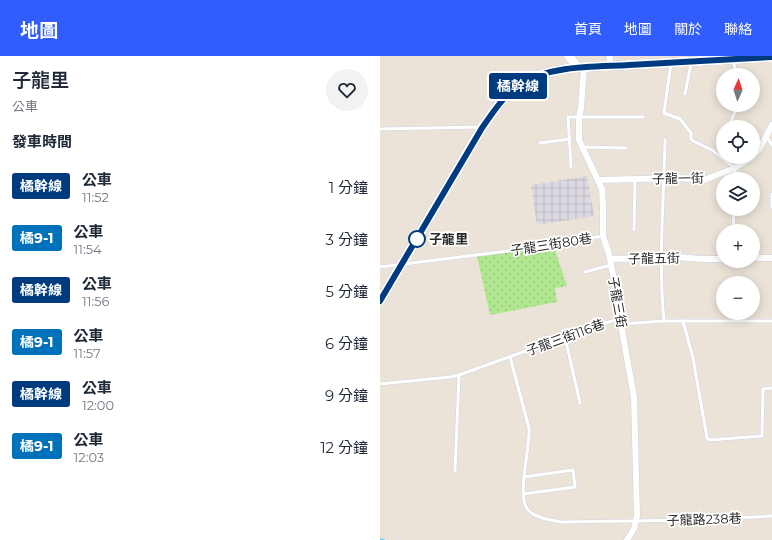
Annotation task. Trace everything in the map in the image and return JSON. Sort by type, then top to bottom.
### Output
[{"type":"main road","points":[[569,56],[581,68]]},
{"type":"main road","points":[[380,301],[482,128],[501,101],[522,83],[540,75],[581,68],[772,57]]},
{"type":"street","points":[[609,66],[610,56]]},
{"type":"street","name":"子龍三街","points":[[581,68],[579,140],[602,189],[603,236],[620,312],[634,397],[636,521],[634,529],[626,540]]},
{"type":"street","name":"子龍一街","points":[[760,148],[772,125]]},
{"type":"street","name":"子龍一街","points":[[598,180],[704,180],[735,168],[741,164]]},
{"type":"street","name":"子龍五街","points":[[610,262],[661,258],[666,256],[716,259]]},
{"type":"street","points":[[760,258],[772,258]]},
{"type":"lane","points":[[734,59],[735,68]]},
{"type":"lane","points":[[685,94],[691,62]]},
{"type":"lane","points":[[671,63],[664,113],[680,118],[691,133],[691,139],[693,141],[712,150],[735,168],[735,172]]},
{"type":"lane","points":[[571,166],[568,116],[643,117]]},
{"type":"lane","points":[[380,129],[482,128]]},
{"type":"lane","points":[[767,137],[772,145]]},
{"type":"lane","points":[[540,143],[570,139]]},
{"type":"lane","points":[[664,321],[661,258],[665,140]]},
{"type":"lane","points":[[582,147],[626,148]]},
{"type":"lane","points":[[634,230],[635,179]]},
{"type":"lane","points":[[772,194],[772,207]]},
{"type":"lane","name":"子龍三街80巷","points":[[380,267],[500,252],[603,236]]},
{"type":"lane","points":[[585,272],[610,262]]},
{"type":"lane","name":"子龍三街116巷","points":[[380,384],[459,375],[604,323],[621,321],[772,321]]},
{"type":"lane","points":[[683,321],[693,358],[707,438],[710,440],[762,436],[763,389],[772,388]]},
{"type":"lane","points":[[565,337],[580,403]]},
{"type":"lane","points":[[510,357],[530,435],[524,477],[523,494],[575,487],[573,470],[524,477]]},
{"type":"lane","points":[[455,471],[459,375]]},
{"type":"lane","name":"子龍路238巷","points":[[523,494],[524,504],[529,511],[535,515],[561,522],[772,516]]},
{"type":"shaded area","points":[[587,176],[594,216],[537,225],[531,185]]},
{"type":"green space","points":[[554,247],[567,286],[555,288],[557,302],[490,315],[477,256]]},
{"type":"waterway","points":[[380,539],[384,540]]},
{"type":"bus line","name":"橘幹線","points":[[380,301],[482,128],[501,101],[522,83],[540,75],[578,68],[772,57]]},
{"type":"place","name":"子龍里","points":[[417,239]]}]
